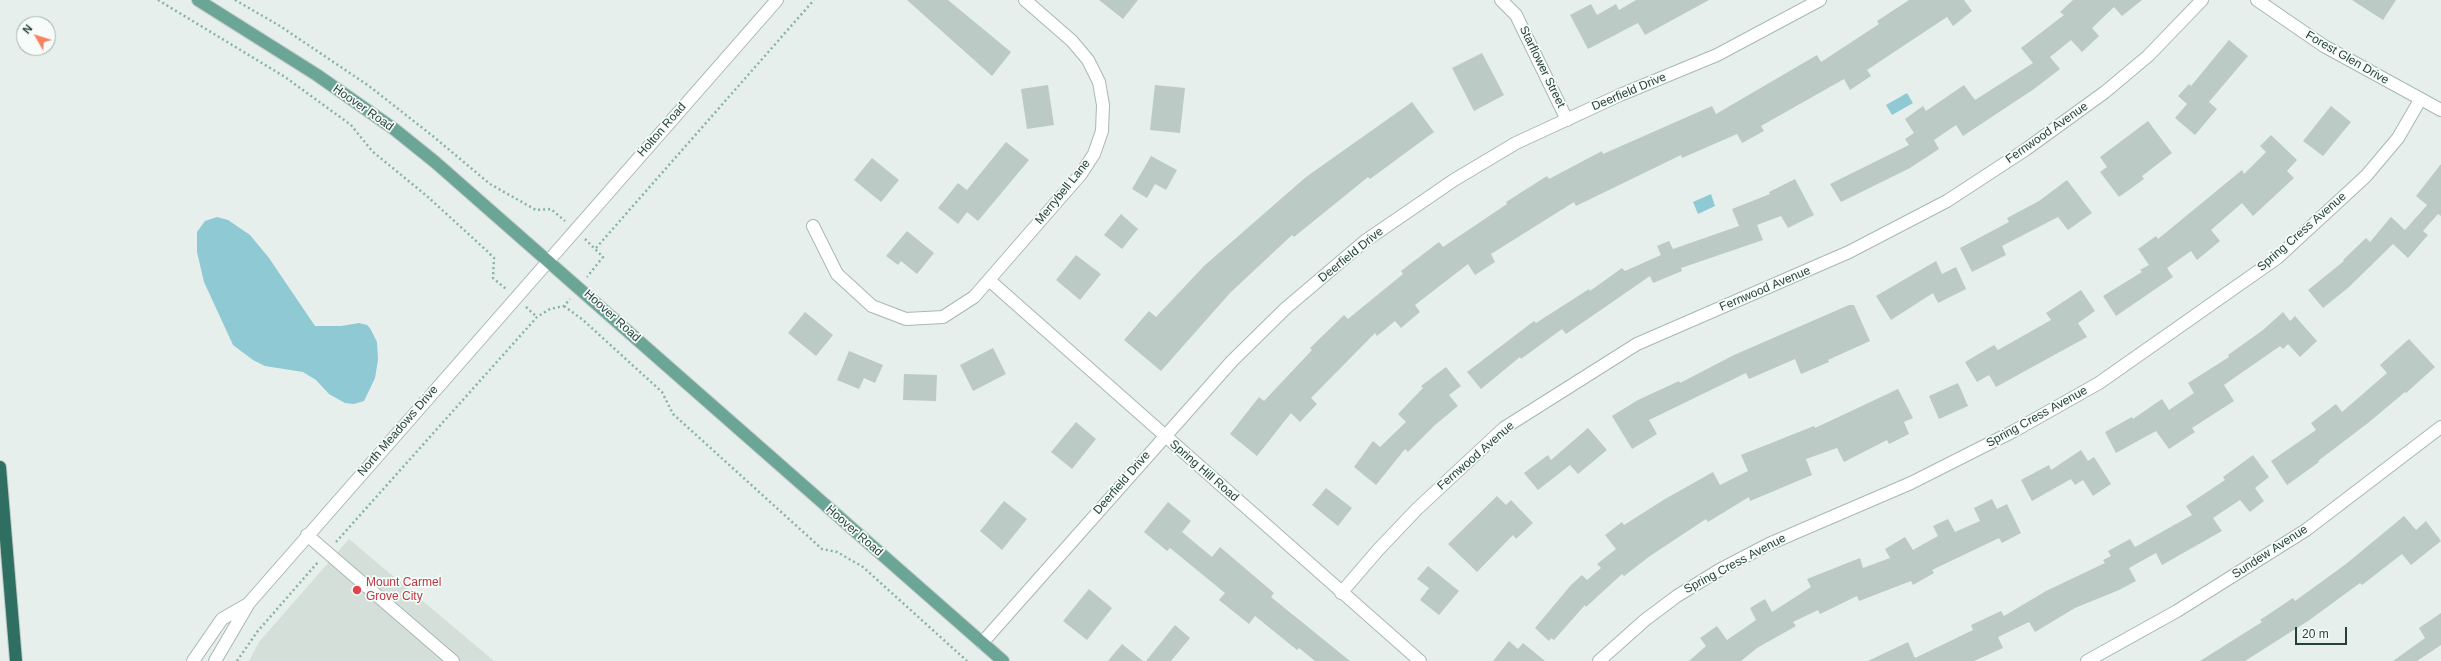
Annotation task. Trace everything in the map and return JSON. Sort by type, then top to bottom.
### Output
[{"type":"highway","points":[[0,467],[16,661]]},
{"type":"main road","name":"Hoover Road","points":[[198,0],[316,75],[394,129],[548,260],[1003,661]]},
{"type":"street","name":"Holton Road","points":[[548,260],[777,0]]},
{"type":"street","name":"Merrybell Lane","points":[[813,226],[837,274],[872,306],[906,319],[943,317],[974,297],[1081,174],[1094,154],[1102,131],[1104,105],[1099,82],[1088,60],[1072,42],[1025,0]]},
{"type":"street","name":"Starflower Street","points":[[1501,0],[1516,15],[1567,120]]},
{"type":"street","name":"Deerfield Drive","points":[[982,643],[1164,435],[1232,361],[1286,308],[1364,241],[1454,180],[1516,143],[1717,55],[1820,0]]},
{"type":"street","name":"Fernwood Avenue","points":[[1341,593],[1417,509],[1504,428],[1637,344],[1849,252],[1947,201],[2025,150],[2105,92],[2148,56],[2202,0]]},
{"type":"street","name":"Forest Glen Drive","points":[[2257,0],[2324,46],[2420,100],[2441,110]]},
{"type":"street","name":"Spring Cress Avenue","points":[[1599,661],[1634,630],[1672,600],[1721,569],[1769,544],[1911,483],[2014,431],[2099,383],[2276,258],[2366,176],[2398,138],[2420,100]]},
{"type":"street","name":"North Meadows Drive","points":[[215,661],[249,603],[548,260]]},
{"type":"street","name":"Spring Hill Road","points":[[989,280],[1341,593],[1420,661]]},
{"type":"street","name":"Sundew Avenue","points":[[2087,661],[2177,611],[2306,530],[2441,427]]},
{"type":"street","points":[[307,535],[453,661]]},
{"type":"street","name":"North Meadows Drive","points":[[193,661],[222,619],[249,603]]},
{"type":"path","points":[[158,0],[285,77],[351,125],[372,152],[428,197],[494,258],[493,278],[515,298]]},
{"type":"path","points":[[235,0],[280,26],[369,86],[434,137],[490,184],[536,210],[551,209],[575,230]]},
{"type":"path","points":[[596,248],[814,0]]},
{"type":"path","points":[[237,661],[257,632],[326,552],[537,317],[550,309],[564,306],[583,320],[662,392],[672,414],[775,504],[822,549],[837,552],[863,567],[967,661]]},
{"type":"shaded area","name":"Mount Carmel Grove City","points":[[349,539],[494,661],[249,661],[259,642]]},
{"type":"water","points":[[1907,93],[1913,103],[1892,115],[1886,105]]},
{"type":"water","points":[[1711,194],[1715,206],[1698,214],[1693,202]]},
{"type":"water","points":[[217,217],[228,220],[250,235],[269,258],[315,326],[341,326],[359,323],[367,325],[370,328],[377,342],[378,360],[375,378],[364,401],[354,404],[345,403],[329,394],[316,380],[303,372],[265,366],[253,360],[233,345],[204,282],[197,252],[197,232],[205,221]]},
{"type":"building","points":[[907,0],[948,0],[1011,52],[992,76]]},
{"type":"building","points":[[1099,0],[1138,0],[1123,19]]},
{"type":"building","points":[[1636,0],[1709,0],[1645,35],[1638,23],[1588,49],[1570,15],[1591,4],[1597,15],[1616,4],[1619,10]]},
{"type":"building","points":[[1909,0],[1964,0],[1972,11],[1953,26],[1947,17],[1867,70],[1871,76],[1850,90],[1844,79],[1761,126],[1764,131],[1742,143],[1737,134],[1682,158],[1681,155],[1576,206],[1574,202],[1491,254],[1495,262],[1475,275],[1468,264],[1415,305],[1420,312],[1401,328],[1395,321],[1377,336],[1375,333],[1311,398],[1317,404],[1300,422],[1291,413],[1257,456],[1230,434],[1259,397],[1264,401],[1312,350],[1310,348],[1344,315],[1348,319],[1403,274],[1401,271],[1439,242],[1443,247],[1507,204],[1506,202],[1547,176],[1549,179],[1602,151],[1603,154],[1712,106],[1716,114],[1817,55],[1821,62],[1879,24],[1877,21]]},
{"type":"building","points":[[2073,0],[2142,0],[2122,16],[2114,7],[2092,28],[2099,36],[2082,52],[2071,40],[2050,57],[2060,69],[2034,89],[1963,136],[1956,125],[1934,140],[1939,149],[1910,168],[1841,202],[1830,184],[1909,145],[1905,139],[1914,133],[1905,119],[1923,106],[1926,111],[1964,85],[1975,100],[2033,63],[2021,48],[2064,15],[2060,12]]},
{"type":"building","points":[[2352,0],[2396,0],[2383,20]]},
{"type":"building","points":[[2229,40],[2248,56],[2209,102],[2217,109],[2195,135],[2175,118],[2187,104],[2178,96],[2189,84],[2191,86]]},
{"type":"building","points":[[1482,53],[1504,95],[1474,111],[1452,68]]},
{"type":"building","points":[[1048,85],[1054,125],[1027,129],[1021,89]]},
{"type":"building","points":[[1155,85],[1185,88],[1180,133],[1150,130]]},
{"type":"building","points":[[1412,102],[1434,132],[1370,179],[1368,177],[1294,237],[1292,235],[1230,293],[1161,371],[1124,340],[1149,311],[1156,317],[1204,266],[1306,177]]},
{"type":"building","points":[[2331,106],[2351,122],[2323,156],[2303,141]]},
{"type":"building","points":[[2148,121],[2172,153],[2142,176],[2144,179],[2119,197],[2100,172],[2107,167],[2100,157]]},
{"type":"building","points":[[2271,135],[2297,160],[2287,171],[2294,178],[2253,216],[2242,203],[2211,230],[2220,241],[2197,260],[2191,251],[2167,268],[2173,277],[2116,316],[2103,296],[2142,272],[2140,270],[2149,265],[2138,249],[2156,236],[2158,239],[2242,170],[2244,174],[2266,152],[2260,146]]},
{"type":"building","points":[[1006,142],[1029,160],[978,221],[967,212],[958,224],[938,208],[958,183],[967,190]]},
{"type":"building","points":[[1151,156],[1177,170],[1166,190],[1155,184],[1147,198],[1132,189]]},
{"type":"building","points":[[872,158],[899,180],[881,202],[854,180]]},
{"type":"building","points":[[2441,164],[2441,216],[2438,214],[2423,231],[2428,235],[2408,258],[2393,244],[2349,287],[2323,308],[2308,290],[2344,261],[2343,260],[2366,238],[2370,242],[2391,217],[2405,230],[2427,205],[2416,196]]},
{"type":"building","points":[[1795,179],[1814,215],[1788,228],[1781,216],[1757,225],[1763,240],[1681,268],[1682,271],[1653,283],[1650,276],[1566,334],[1562,329],[1521,359],[1520,357],[1481,389],[1467,372],[1534,321],[1536,323],[1589,289],[1590,291],[1622,268],[1625,271],[1661,255],[1657,246],[1669,241],[1673,249],[1739,226],[1732,209],[1770,194],[1769,192]]},
{"type":"building","points":[[2067,180],[2092,213],[2068,230],[2058,217],[2002,246],[2006,255],[1972,272],[1960,248],[2009,222],[2007,218],[2039,201]]},
{"type":"building","points":[[1121,214],[1138,229],[1122,249],[1104,235]]},
{"type":"building","points":[[907,231],[934,253],[917,274],[901,261],[898,265],[886,256]]},
{"type":"building","points":[[1076,255],[1101,274],[1080,300],[1056,280]]},
{"type":"building","points":[[1936,261],[1942,274],[1956,267],[1966,289],[1938,303],[1933,293],[1891,320],[1876,296]]},
{"type":"building","points":[[2081,290],[2095,311],[2078,323],[2087,337],[1996,387],[1989,375],[1977,382],[1965,362],[1994,345],[1998,350],[2051,320],[2046,313]]},
{"type":"building","points":[[1849,305],[1854,305],[1870,341],[1828,360],[1829,362],[1801,374],[1795,359],[1749,379],[1746,373],[1649,420],[1657,434],[1632,449],[1612,416],[1638,400],[1679,381],[1680,383],[1734,355]]},
{"type":"building","points":[[805,312],[833,335],[816,356],[788,333]]},
{"type":"building","points":[[2283,312],[2290,321],[2295,316],[2317,341],[2300,357],[2288,344],[2283,349],[2280,346],[2224,385],[2234,401],[2192,428],[2195,432],[2169,449],[2156,431],[2116,453],[2105,432],[2132,417],[2133,419],[2162,399],[2169,410],[2194,393],[2188,383],[2229,357],[2228,355],[2263,330]]},
{"type":"building","points":[[2409,339],[2435,367],[2406,393],[2405,392],[2368,423],[2318,461],[2319,462],[2287,485],[2271,461],[2316,430],[2311,423],[2336,404],[2342,412],[2387,373],[2380,365]]},
{"type":"building","points":[[993,348],[1006,374],[973,391],[960,365]]},
{"type":"building","points":[[849,351],[883,365],[875,383],[864,378],[859,389],[837,380]]},
{"type":"building","points":[[1446,367],[1461,386],[1449,395],[1458,406],[1435,425],[1408,452],[1405,449],[1376,485],[1354,467],[1373,441],[1380,447],[1406,422],[1398,414],[1423,388],[1421,386]]},
{"type":"building","points":[[904,374],[937,375],[936,401],[903,400]]},
{"type":"building","points":[[1958,383],[1968,406],[1939,419],[1929,396]]},
{"type":"building","points":[[1898,389],[1913,418],[1904,422],[1909,434],[1889,444],[1887,440],[1844,462],[1837,448],[1806,459],[1812,475],[1750,501],[1749,497],[1708,522],[1706,519],[1650,556],[1624,576],[1622,574],[1586,607],[1585,605],[1554,640],[1551,638],[1549,641],[1535,628],[1571,585],[1582,575],[1587,580],[1601,568],[1597,564],[1616,549],[1605,535],[1622,522],[1624,525],[1665,499],[1713,472],[1720,485],[1748,471],[1741,455],[1814,426],[1815,428]]},
{"type":"building","points":[[1076,422],[1096,439],[1072,469],[1051,452]]},
{"type":"building","points":[[1588,428],[1607,450],[1578,474],[1570,465],[1538,490],[1524,473],[1548,455],[1551,460]]},
{"type":"building","points":[[2081,450],[2088,461],[2094,457],[2111,484],[2093,496],[2083,480],[2075,485],[2071,479],[2032,501],[2021,480],[2049,465],[2051,470]]},
{"type":"building","points":[[2253,455],[2269,477],[2255,488],[2264,501],[2250,512],[2240,500],[2213,518],[2222,531],[2162,565],[2156,553],[2129,568],[2136,581],[2119,590],[2075,608],[2035,632],[2029,622],[1998,637],[2003,648],[1974,661],[1868,661],[1908,642],[1915,658],[1973,630],[1971,625],[2001,611],[2004,616],[2046,591],[2105,563],[2103,560],[2111,556],[2108,551],[2130,539],[2135,547],[2192,515],[2186,506],[2225,480],[2223,477]]},
{"type":"building","points":[[1326,488],[1352,508],[1338,526],[1312,505]]},
{"type":"building","points":[[1497,496],[1506,505],[1511,500],[1533,523],[1516,539],[1513,535],[1477,572],[1448,544]]},
{"type":"building","points":[[1992,499],[1997,509],[2007,504],[2021,533],[2002,543],[1999,538],[1932,570],[1934,573],[1913,585],[1911,581],[1859,601],[1857,596],[1820,614],[1818,610],[1793,622],[1796,626],[1757,648],[1741,661],[1689,661],[1706,646],[1700,638],[1717,626],[1727,640],[1756,620],[1750,608],[1765,599],[1772,612],[1811,587],[1807,579],[1860,558],[1863,568],[1890,558],[1885,549],[1905,537],[1913,550],[1938,536],[1933,526],[1948,519],[1955,532],[1980,521],[1974,508]]},
{"type":"building","points":[[1004,501],[1027,519],[1002,550],[980,531]]},
{"type":"building","points":[[1168,502],[1191,521],[1182,532],[1212,557],[1220,547],[1274,593],[1271,597],[1350,661],[1315,661],[1299,648],[1297,650],[1255,616],[1249,624],[1219,600],[1225,593],[1170,548],[1167,551],[1144,532]]},
{"type":"building","points":[[2404,516],[2416,530],[2426,521],[2441,541],[2411,565],[2402,554],[2362,585],[2360,583],[2308,621],[2245,661],[2200,661],[2262,622],[2260,620],[2293,598],[2295,601],[2346,564]]},
{"type":"building","points":[[1428,566],[1459,591],[1439,615],[1420,600],[1429,588],[1417,579]]},
{"type":"building","points":[[1089,589],[1112,608],[1087,640],[1063,621]]},
{"type":"building","points":[[2441,613],[2441,645],[2417,661],[2393,661],[2425,638],[2419,628]]},
{"type":"building","points":[[1175,625],[1190,638],[1171,661],[1146,661]]},
{"type":"building","points":[[1509,641],[1518,649],[1523,643],[1545,661],[1493,661]]},
{"type":"building","points":[[1122,644],[1143,661],[1108,661]]},
{"type":"place","name":"Mount Carmel Grove City","points":[[357,590]]}]
